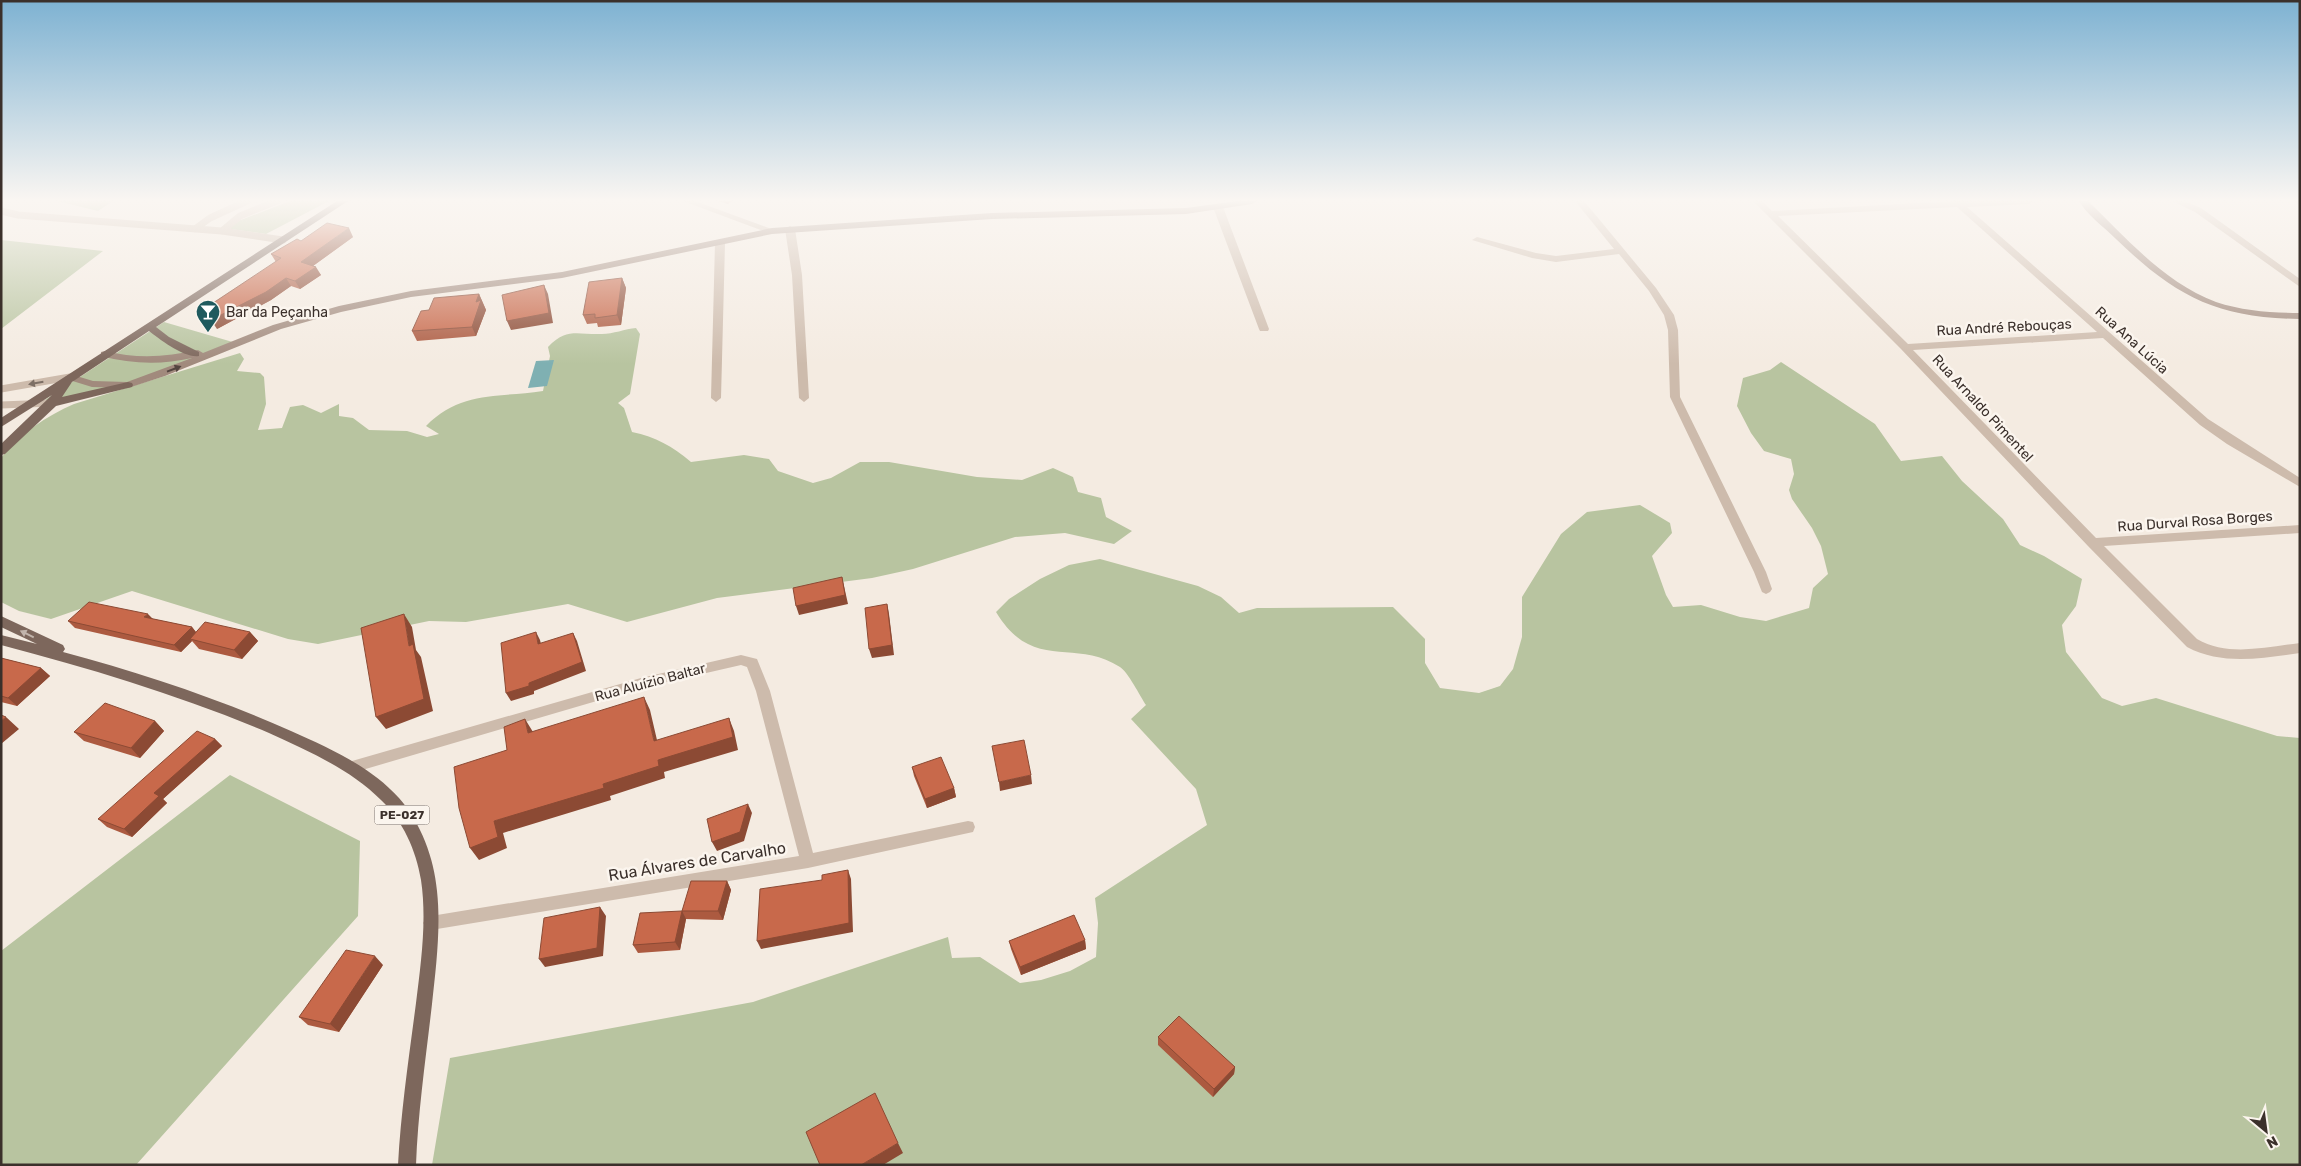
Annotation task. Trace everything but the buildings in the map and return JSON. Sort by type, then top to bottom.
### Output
[{"type":"main road","points":[[1,423],[259,255]]},
{"type":"main road","points":[[149,326],[165,339],[195,354]]},
{"type":"main road","points":[[1,451],[52,402],[70,377]]},
{"type":"main road","points":[[52,402],[128,385]]},
{"type":"main road","name":"PE-027","points":[[1,621],[85,662]]},
{"type":"main road","name":"PE-027","points":[[1,640],[85,662],[169,688],[240,713],[352,767],[387,796],[411,827],[426,869],[431,923],[424,1006],[408,1130],[407,1165]]},
{"type":"street","points":[[70,377],[92,384],[128,385],[161,374],[277,327],[339,310],[411,294],[562,275],[656,255]]},
{"type":"street","points":[[716,398],[720,255]]},
{"type":"street","points":[[794,255],[797,275],[804,398]]},
{"type":"street","points":[[1236,255],[1264,329]]},
{"type":"street","points":[[1533,255],[1556,259],[1585,255]]},
{"type":"street","points":[[1625,255],[1654,290],[1669,315],[1673,330],[1675,397],[1766,588]]},
{"type":"street","name":"Rua Arnaldo Pimentel","points":[[1812,255],[1905,347],[2092,543],[2199,648],[2213,653],[2248,653],[2300,648]]},
{"type":"street","name":"Rua Ana Lúcia","points":[[2015,255],[2217,432],[2300,483]]},
{"type":"street","points":[[2142,255],[2201,299],[2220,306],[2245,311],[2300,316]]},
{"type":"street","points":[[2261,255],[2300,284]]},
{"type":"street","name":"Rua André Rebouças","points":[[1905,347],[2105,335]]},
{"type":"street","points":[[105,354],[122,359],[144,361],[195,354],[236,343]]},
{"type":"street","name":"Rua Durval Rosa Borges","points":[[2092,543],[2177,535],[2238,534],[2300,529]]},
{"type":"street","name":"Rua Aluízio Baltar","points":[[352,767],[641,683],[741,660],[752,663],[763,691],[808,861]]},
{"type":"street","name":"Rua Álvares de Carvalho","points":[[431,923],[808,861],[968,827]]},
{"type":"lane","points":[[1,389],[70,377]]},
{"type":"lane","points":[[1,405],[52,402]]},
{"type":"green space","points":[[1,255],[97,255],[1,329]]},
{"type":"green space","points":[[164,322],[236,343],[161,374],[34,407]]},
{"type":"green space","points":[[636,328],[640,334],[630,394],[618,403],[624,408],[632,432],[663,443],[691,462],[744,455],[769,459],[778,471],[813,483],[831,478],[860,462],[889,462],[977,477],[1022,480],[1053,468],[1073,477],[1078,492],[1101,498],[1106,517],[1132,531],[1114,544],[1065,533],[1015,537],[913,569],[872,578],[717,598],[627,622],[568,604],[466,622],[429,621],[318,644],[288,639],[132,591],[51,619],[19,611],[1,602],[1,458],[16,441],[34,426],[74,404],[240,353],[244,359],[237,371],[260,373],[264,377],[266,404],[258,430],[282,428],[290,407],[303,405],[321,413],[339,404],[339,416],[353,418],[369,430],[407,431],[427,437],[439,434],[426,426],[439,414],[453,406],[481,398],[543,391],[550,356],[548,347],[561,337],[573,333],[606,334]]},
{"type":"green space","points":[[1781,362],[1875,424],[1901,461],[1942,456],[1962,481],[2003,519],[2020,545],[2044,556],[2082,579],[2076,606],[2062,625],[2066,652],[2102,698],[2122,706],[2156,698],[2277,736],[2300,738],[2300,1165],[432,1165],[450,1058],[753,1002],[948,937],[952,958],[980,957],[1020,983],[1041,980],[1070,971],[1096,957],[1098,923],[1095,898],[1207,825],[1196,789],[1131,719],[1146,705],[1123,670],[1103,659],[1086,654],[1039,648],[1025,642],[1010,631],[996,612],[1009,599],[1040,579],[1069,565],[1100,559],[1198,586],[1221,597],[1239,613],[1257,608],[1393,607],[1425,639],[1425,663],[1440,688],[1479,693],[1500,686],[1513,669],[1522,637],[1522,597],[1561,534],[1587,512],[1640,505],[1670,523],[1672,533],[1652,556],[1666,595],[1673,607],[1701,605],[1740,617],[1766,621],[1809,608],[1813,588],[1828,574],[1821,546],[1812,528],[1792,499],[1789,490],[1794,474],[1791,459],[1764,451],[1751,433],[1737,406],[1743,378],[1770,370]]},
{"type":"green space","points":[[230,775],[360,841],[358,916],[136,1165],[1,1165],[1,951]]},
{"type":"water","points":[[554,360],[547,386],[528,388],[536,361]]},
{"type":"place","name":"Bar da Peçanha","points":[[208,333]]}]
